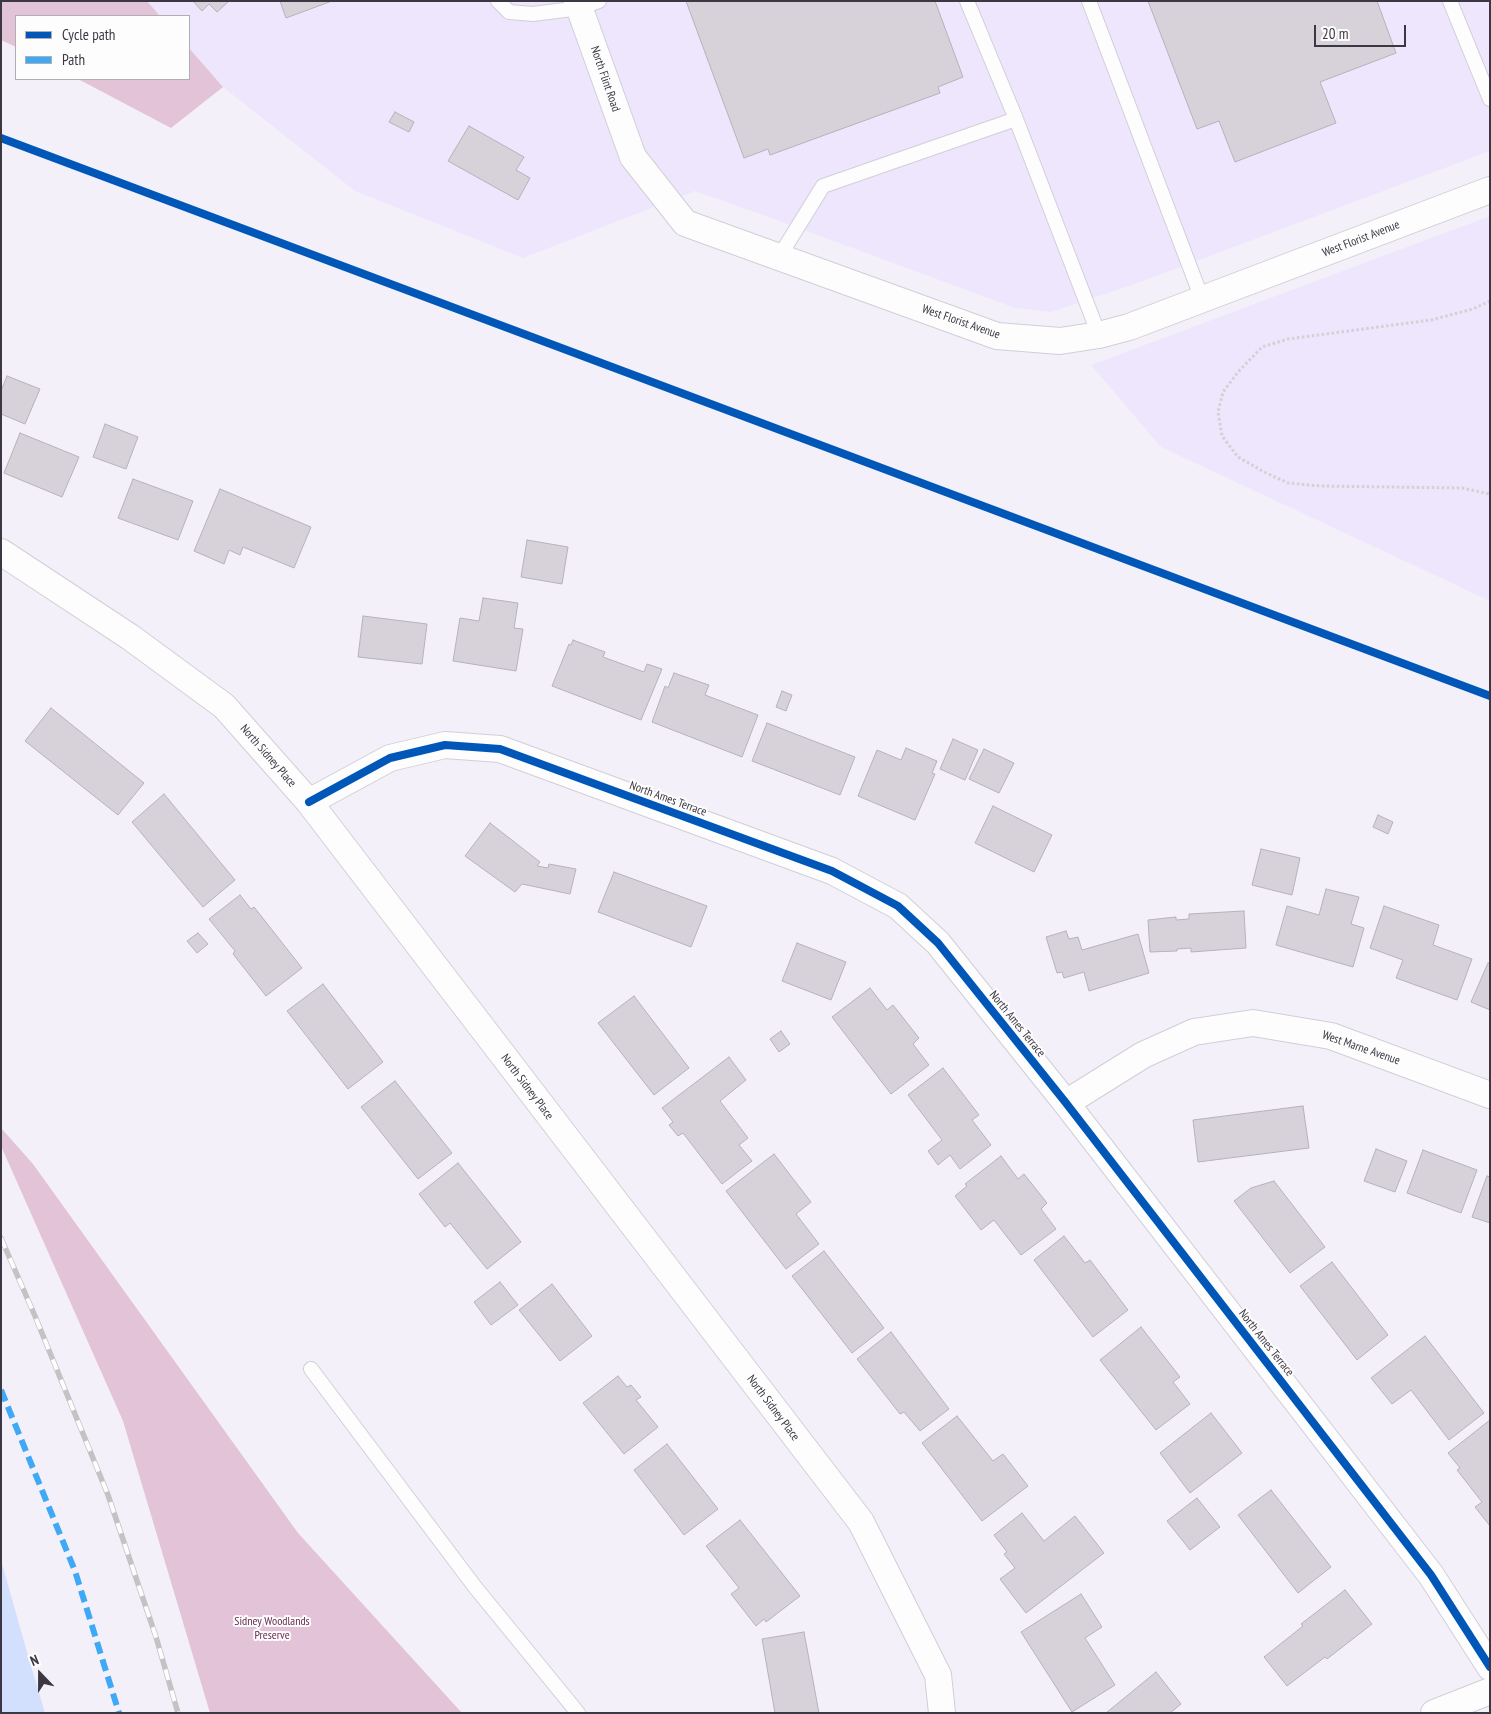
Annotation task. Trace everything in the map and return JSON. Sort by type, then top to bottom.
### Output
[{"type":"street","name":"North Flint Road","points":[[586,4],[633,158]]},
{"type":"street","name":"West Florist Avenue","points":[[633,158],[685,223],[997,336],[1060,341],[1099,335],[1129,327],[1490,190]]},
{"type":"street","name":"North Sidney Place","points":[[1,552],[130,637],[224,706],[309,802],[860,1522],[938,1675],[942,1713]]},
{"type":"street","name":"North Ames Terrace","points":[[309,802],[390,758],[444,745],[500,749],[832,871],[898,906],[938,943],[1066,1103],[1431,1575],[1490,1667]]},
{"type":"street","name":"West Marne Avenue","points":[[1066,1103],[1143,1055],[1194,1032],[1253,1023],[1331,1036],[1490,1095]]},
{"type":"street","points":[[1434,1713],[1490,1691]]},
{"type":"lane","points":[[498,1],[509,12],[533,14],[586,4]]},
{"type":"lane","points":[[967,1],[1016,119],[1099,335]]},
{"type":"lane","points":[[1089,1],[1202,299]]},
{"type":"lane","points":[[1450,1],[1490,99]]},
{"type":"lane","points":[[779,257],[823,186],[1016,119]]},
{"type":"lane","points":[[311,1369],[475,1587],[578,1713]]},
{"type":"path","points":[[1490,301],[1473,309],[1431,320],[1288,339],[1262,347],[1238,372],[1223,392],[1218,412],[1222,436],[1238,457],[1288,483],[1321,486],[1462,488],[1490,494]]},
{"type":"shaded area","points":[[147,1],[1490,1],[1490,151],[1135,284],[1051,312],[1015,308],[695,191],[523,258],[355,191],[223,87],[190,49],[190,15],[159,15]]},
{"type":"shaded area","points":[[1490,216],[1490,601],[1161,447],[1091,365]]},
{"type":"green space","points":[[1,1],[147,1],[159,15],[15,15],[15,47],[1,40]]},
{"type":"green space","points":[[190,49],[223,87],[171,128],[80,80],[190,80]]},
{"type":"green space","name":"Sidney Woodlands Preserve","points":[[1,1128],[33,1164],[298,1533],[462,1713],[210,1713],[123,1421],[1,1146]]},
{"type":"water","points":[[1,1560],[27,1652],[45,1713],[1,1713]]},
{"type":"building","points":[[193,1],[229,1],[217,12],[209,4],[202,11]]},
{"type":"building","points":[[280,1],[332,1],[286,18]]},
{"type":"building","points":[[686,1],[935,1],[963,77],[938,87],[940,93],[770,155],[768,149],[744,158]]},
{"type":"building","points":[[1148,1],[1377,1],[1396,53],[1320,82],[1336,123],[1235,162],[1219,121],[1197,129]]},
{"type":"building","points":[[395,112],[414,122],[409,132],[389,122]]},
{"type":"building","points":[[469,126],[524,157],[516,170],[530,178],[518,200],[448,161]]},
{"type":"building","points":[[7,376],[40,389],[25,424],[1,414],[1,391]]},
{"type":"building","points":[[105,424],[138,437],[126,469],[93,457]]},
{"type":"building","points":[[20,433],[79,457],[62,497],[4,473]]},
{"type":"building","points":[[133,479],[193,501],[178,540],[118,518]]},
{"type":"building","points":[[220,489],[311,527],[294,568],[243,547],[240,555],[229,550],[224,564],[194,551]]},
{"type":"building","points":[[527,540],[568,547],[562,584],[521,577]]},
{"type":"building","points":[[483,598],[518,603],[514,628],[523,629],[516,671],[453,661],[460,618],[479,621]]},
{"type":"building","points":[[363,616],[427,624],[422,664],[358,657]]},
{"type":"building","points":[[573,640],[605,652],[603,657],[644,672],[647,664],[662,669],[641,720],[552,686],[569,644],[571,645]]},
{"type":"building","points":[[674,673],[709,685],[705,695],[758,715],[742,757],[652,722],[665,686],[668,688]]},
{"type":"building","points":[[782,691],[792,695],[786,711],[776,707]]},
{"type":"building","points":[[51,708],[144,783],[118,815],[25,741]]},
{"type":"building","points":[[767,723],[855,757],[840,795],[752,761]]},
{"type":"building","points":[[953,739],[978,750],[965,780],[940,769]]},
{"type":"building","points":[[906,748],[937,761],[932,773],[935,774],[915,820],[858,796],[877,750],[901,760]]},
{"type":"building","points":[[984,749],[1014,763],[999,793],[969,779]]},
{"type":"building","points":[[164,794],[235,880],[203,907],[132,822]]},
{"type":"building","points":[[993,806],[1052,835],[1034,872],[975,843]]},
{"type":"building","points":[[1378,815],[1393,822],[1388,834],[1373,827]]},
{"type":"building","points":[[490,823],[540,862],[537,866],[548,868],[549,864],[576,869],[570,894],[522,884],[515,892],[465,856]]},
{"type":"building","points":[[1261,849],[1300,858],[1292,895],[1252,885]]},
{"type":"building","points":[[614,872],[707,906],[691,947],[598,912]]},
{"type":"building","points":[[1326,889],[1359,897],[1351,924],[1364,928],[1353,967],[1276,945],[1287,906],[1319,915]]},
{"type":"building","points":[[240,895],[251,909],[254,907],[302,968],[266,996],[233,954],[235,951],[209,919]]},
{"type":"building","points":[[1384,906],[1439,925],[1433,945],[1472,959],[1457,1000],[1396,978],[1403,960],[1370,948]]},
{"type":"building","points":[[1244,911],[1246,948],[1191,952],[1191,948],[1177,949],[1177,951],[1150,952],[1148,920],[1176,917],[1176,920],[1189,919],[1189,914]]},
{"type":"building","points":[[1066,931],[1069,939],[1078,937],[1082,950],[1138,934],[1149,973],[1089,991],[1084,972],[1064,978],[1062,972],[1057,973],[1046,937]]},
{"type":"building","points":[[198,933],[208,944],[197,953],[187,941]]},
{"type":"building","points":[[797,943],[846,962],[831,1000],[782,981]]},
{"type":"building","points":[[1488,963],[1490,963],[1490,1010],[1471,1002]]},
{"type":"building","points":[[323,984],[383,1062],[348,1089],[287,1011]]},
{"type":"building","points":[[870,988],[887,1010],[893,1005],[919,1038],[913,1044],[929,1065],[891,1094],[832,1017]]},
{"type":"building","points":[[634,996],[689,1068],[654,1095],[598,1023]]},
{"type":"building","points":[[781,1031],[790,1044],[779,1052],[770,1039]]},
{"type":"building","points":[[729,1057],[746,1080],[720,1101],[748,1138],[739,1145],[752,1161],[722,1184],[683,1133],[678,1136],[669,1125],[673,1122],[662,1108]]},
{"type":"building","points":[[943,1068],[979,1115],[972,1120],[991,1145],[960,1169],[950,1155],[938,1165],[928,1151],[942,1140],[908,1095]]},
{"type":"building","points":[[395,1081],[452,1153],[418,1179],[361,1107]]},
{"type":"building","points":[[1303,1106],[1309,1148],[1198,1162],[1193,1120]]},
{"type":"building","points":[[1376,1149],[1407,1161],[1395,1192],[1364,1181]]},
{"type":"building","points":[[1423,1150],[1477,1170],[1461,1213],[1407,1193]]},
{"type":"building","points":[[774,1154],[811,1202],[796,1214],[819,1244],[786,1269],[726,1191]]},
{"type":"building","points":[[1001,1156],[1018,1179],[1024,1174],[1047,1203],[1041,1209],[1056,1229],[1021,1255],[994,1220],[981,1230],[955,1196],[967,1186],[965,1184]]},
{"type":"building","points":[[458,1163],[521,1242],[487,1269],[450,1223],[445,1227],[419,1194]]},
{"type":"building","points":[[1487,1176],[1490,1177],[1490,1223],[1472,1217]]},
{"type":"building","points":[[1274,1181],[1325,1247],[1290,1273],[1234,1201],[1251,1188]]},
{"type":"building","points":[[1064,1236],[1085,1263],[1090,1260],[1128,1310],[1093,1337],[1034,1260]]},
{"type":"building","points":[[824,1251],[884,1328],[852,1353],[792,1276]]},
{"type":"building","points":[[1332,1262],[1388,1335],[1357,1360],[1300,1286]]},
{"type":"building","points":[[500,1282],[518,1305],[491,1325],[474,1302]]},
{"type":"building","points":[[552,1284],[592,1336],[560,1361],[519,1310]]},
{"type":"building","points":[[1141,1327],[1180,1377],[1173,1382],[1190,1404],[1156,1430],[1100,1360]]},
{"type":"building","points":[[891,1332],[949,1409],[920,1431],[904,1412],[900,1414],[857,1359]]},
{"type":"building","points":[[1425,1336],[1484,1413],[1449,1440],[1411,1390],[1392,1404],[1371,1378]]},
{"type":"building","points":[[618,1376],[627,1387],[631,1385],[641,1397],[636,1400],[658,1427],[624,1454],[583,1403]]},
{"type":"building","points":[[1211,1413],[1242,1453],[1190,1493],[1160,1453]]},
{"type":"building","points":[[957,1416],[993,1461],[1003,1454],[1028,1486],[982,1521],[922,1443]]},
{"type":"building","points":[[1490,1420],[1490,1526],[1475,1507],[1482,1502],[1457,1470],[1460,1468],[1448,1453]]},
{"type":"building","points":[[667,1444],[718,1509],[684,1535],[634,1470]]},
{"type":"building","points":[[1271,1490],[1331,1567],[1298,1593],[1238,1515]]},
{"type":"building","points":[[1197,1498],[1220,1527],[1190,1550],[1167,1521]]},
{"type":"building","points":[[1022,1513],[1044,1541],[1075,1516],[1104,1553],[1026,1613],[1000,1579],[1015,1568],[1004,1554],[1007,1552],[994,1535]]},
{"type":"building","points":[[740,1520],[800,1596],[766,1622],[764,1619],[756,1626],[731,1594],[739,1588],[706,1546]]},
{"type":"building","points":[[1345,1590],[1372,1624],[1327,1659],[1325,1657],[1287,1686],[1264,1657],[1303,1626],[1301,1624]]},
{"type":"building","points":[[1081,1594],[1102,1627],[1085,1638],[1115,1685],[1072,1712],[1021,1632]]},
{"type":"building","points":[[804,1632],[819,1713],[775,1713],[762,1639]]},
{"type":"building","points":[[1156,1672],[1181,1704],[1170,1713],[1106,1713]]},
{"type":"railway","points":[[1,1238],[108,1495],[156,1637],[178,1713]]},
{"type":"marked path","points":[[1,1390],[75,1571],[119,1713]]},
{"type":"cycle path","points":[[1,138],[1490,696]]},
{"type":"cycle path","points":[[309,802],[390,758],[445,745],[500,749],[832,871],[898,906],[938,943],[1066,1103],[1431,1575],[1490,1667]]}]
